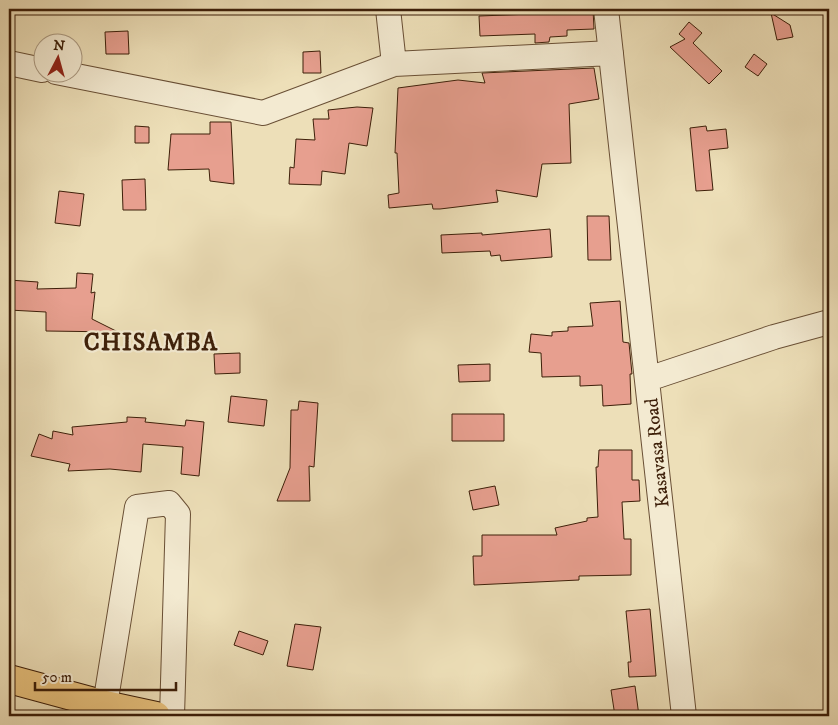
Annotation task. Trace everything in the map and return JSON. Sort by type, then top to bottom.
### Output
[{"type":"main road","points":[[9,679],[156,716]]},
{"type":"street","points":[[388,9],[394,64]]},
{"type":"street","points":[[606,9],[648,378]]},
{"type":"street","points":[[82,77],[263,112],[394,64],[611,53]]},
{"type":"street","points":[[9,64],[32,68]]},
{"type":"street","name":"Kasavasa Road","points":[[684,716],[648,378],[774,337],[829,322]]},
{"type":"street","points":[[104,704],[136,507],[169,503],[178,514],[172,716]]},
{"type":"building","points":[[532,9],[593,9],[594,29],[567,30],[567,36],[550,37],[549,42],[535,43],[535,34],[480,36],[479,16],[532,14]]},
{"type":"building","points":[[771,13],[790,25],[793,37],[777,40]]},
{"type":"building","points":[[689,22],[702,33],[693,43],[722,71],[709,84],[670,47],[685,39],[679,34]]},
{"type":"building","points":[[128,31],[129,54],[106,54],[105,32]]},
{"type":"building","points":[[320,51],[321,73],[303,73],[303,52]]},
{"type":"building","points":[[754,54],[767,64],[758,76],[745,67]]},
{"type":"building","points":[[594,68],[599,99],[569,104],[571,163],[542,164],[537,197],[496,190],[498,202],[440,209],[433,209],[432,204],[389,208],[388,195],[399,193],[397,153],[395,153],[398,88],[458,80],[485,83],[482,73]]},
{"type":"building","points":[[357,107],[373,108],[367,146],[349,143],[345,174],[322,171],[321,185],[289,184],[290,167],[294,168],[296,139],[315,140],[313,119],[329,119],[328,110]]},
{"type":"building","points":[[210,122],[231,122],[234,184],[210,181],[209,169],[168,170],[171,134],[210,134]]},
{"type":"building","points":[[135,126],[149,127],[149,143],[135,143]]},
{"type":"building","points":[[706,126],[707,131],[726,129],[728,148],[709,150],[713,190],[696,191],[690,128]]},
{"type":"building","points":[[145,179],[146,210],[123,210],[122,180]]},
{"type":"building","points":[[59,191],[84,194],[80,226],[55,223]]},
{"type":"building","points":[[587,216],[609,216],[611,260],[588,260]]},
{"type":"building","points":[[550,229],[552,257],[501,261],[500,255],[491,256],[490,251],[442,253],[441,235],[482,233],[482,235]]},
{"type":"building","points":[[77,273],[93,274],[91,293],[95,292],[92,319],[118,332],[46,331],[46,312],[9,310],[9,280],[38,282],[37,289],[76,288]]},
{"type":"building","points":[[620,301],[623,342],[629,343],[632,374],[630,374],[631,404],[603,406],[602,385],[580,386],[580,376],[542,377],[541,353],[529,352],[531,334],[552,336],[552,332],[568,331],[568,327],[593,326],[590,303]]},
{"type":"building","points":[[240,353],[240,373],[215,374],[214,354]]},
{"type":"building","points":[[490,364],[490,381],[459,382],[458,365]]},
{"type":"building","points":[[231,396],[267,400],[264,426],[228,422]]},
{"type":"building","points":[[299,401],[318,403],[314,467],[309,466],[310,501],[277,501],[290,468],[291,410],[298,410]]},
{"type":"building","points":[[452,414],[504,414],[504,441],[452,441]]},
{"type":"building","points":[[127,417],[146,418],[145,422],[185,426],[186,420],[204,422],[199,476],[181,474],[183,447],[143,444],[141,472],[110,469],[68,471],[70,464],[31,456],[39,434],[52,439],[53,431],[73,435],[72,427],[127,422]]},
{"type":"building","points":[[599,450],[632,450],[632,480],[639,480],[640,501],[622,502],[624,539],[631,539],[631,575],[579,576],[579,580],[474,585],[473,556],[482,556],[482,535],[557,535],[555,528],[587,521],[587,518],[598,517],[596,467],[598,467]]},
{"type":"building","points":[[495,486],[499,505],[473,510],[469,491]]},
{"type":"building","points":[[650,609],[656,676],[629,677],[628,662],[631,662],[626,611]]},
{"type":"building","points":[[295,624],[321,627],[313,670],[287,666]]},
{"type":"building","points":[[239,631],[268,641],[263,655],[234,645]]},
{"type":"building","points":[[635,686],[639,716],[615,716],[611,690]]},
{"type":"district","name":"CHISAMBA","points":[[151,342]]}]
